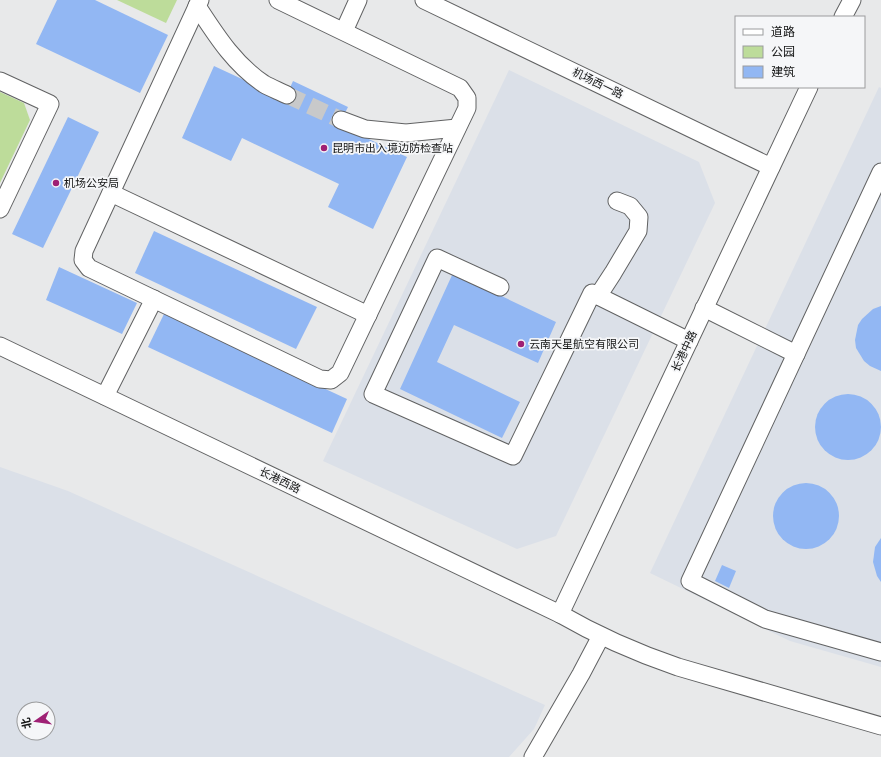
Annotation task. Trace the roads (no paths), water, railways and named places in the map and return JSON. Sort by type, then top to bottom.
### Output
[{"type":"street","points":[[199,3],[84,251],[84,260],[88,268],[320,379],[331,380],[340,373],[368,315],[467,108],[467,98],[460,88],[278,0]]},
{"type":"street","points":[[344,31],[358,0]]},
{"type":"street","name":"机场西一路","points":[[424,0],[771,167]]},
{"type":"street","points":[[844,16],[852,0]]},
{"type":"street","points":[[199,3],[218,38],[239,64],[265,84],[287,95]]},
{"type":"street","points":[[0,81],[50,104],[0,209]]},
{"type":"street","name":"长港中路","points":[[560,614],[809,88]]},
{"type":"street","points":[[341,120],[364,129],[406,133],[457,128]]},
{"type":"street","points":[[881,172],[690,581],[765,619],[881,652]]},
{"type":"street","points":[[111,193],[368,315]]},
{"type":"street","points":[[598,296],[614,273],[638,231],[639,217],[630,206],[617,201]]},
{"type":"street","points":[[500,287],[438,258],[373,394],[513,456],[592,293],[689,341]]},
{"type":"street","points":[[105,396],[154,299]]},
{"type":"street","points":[[704,308],[796,354]]},
{"type":"street","name":"长港西路","points":[[0,346],[560,614],[601,636],[649,657],[678,667],[881,726]]},
{"type":"street","points":[[532,757],[581,674],[601,636]]},
{"type":"tunnel","points":[[287,95],[341,120]]},
{"type":"place","name":"昆明市出入境边防检查站","points":[[324,148]]},
{"type":"place","name":"机场公安局","points":[[56,183]]},
{"type":"place","name":"云南天星航空有限公司","points":[[521,344]]}]
